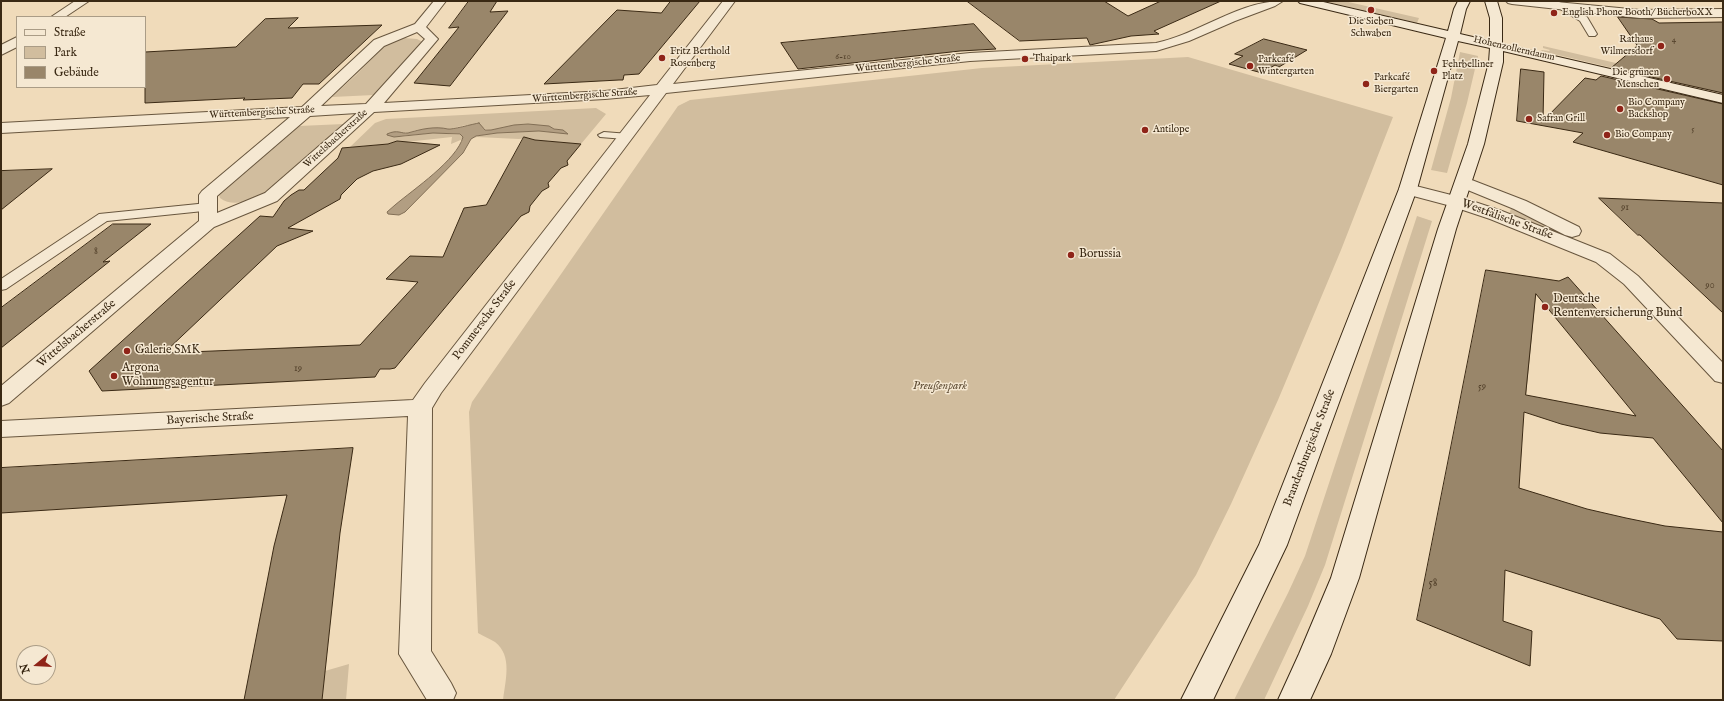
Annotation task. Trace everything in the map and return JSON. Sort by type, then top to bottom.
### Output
[{"type":"street","points":[[59,16],[83,1]]},
{"type":"street","points":[[208,215],[208,194],[307,111],[379,43],[418,27],[440,1]]},
{"type":"street","name":"Pommersche Straße","points":[[420,408],[433,388],[729,1]]},
{"type":"street","points":[[1232,18],[1244,6],[1252,1]]},
{"type":"street","points":[[1232,18],[1277,1]]},
{"type":"street","name":"Hohenzollerndamm","points":[[1304,1],[1454,29],[1496,45],[1723,99]]},
{"type":"street","points":[[1408,189],[1454,29],[1464,1]]},
{"type":"street","points":[[1294,700],[1315,654],[1345,578],[1447,228],[1476,144],[1496,62],[1496,45],[1502,33],[1491,1]]},
{"type":"street","points":[[1512,1],[1565,8],[1640,14],[1723,13]]},
{"type":"street","name":"Württembergische Straße","points":[[1,128],[597,96],[970,57],[1145,48],[1168,45],[1232,18]]},
{"type":"street","name":"Hohenzollerndamm","points":[[1442,20],[1454,29],[1469,26]]},
{"type":"street","name":"Wittelsbacherstraße","points":[[1,398],[208,215],[271,197],[371,107],[432,39],[418,27]]},
{"type":"street","name":"Hohenzollerndamm","points":[[1483,29],[1502,33]]},
{"type":"street","points":[[1,51],[16,42]]},
{"type":"street","name":"Westfälische Straße","points":[[1464,182],[1515,203],[1570,230],[1592,243],[1603,258]]},
{"type":"street","name":"Westfälische Straße","points":[[1408,189],[1457,202],[1537,230],[1603,258],[1631,280],[1723,376]]},
{"type":"street","name":"Brandenburgische Straße","points":[[1197,700],[1273,545],[1408,189]]},
{"type":"street","points":[[420,408],[415,654],[440,693]]},
{"type":"street","name":"Bayerische Straße","points":[[1,429],[420,408]]},
{"type":"lane","points":[[1551,1],[1584,19],[1592,34]]},
{"type":"lane","points":[[604,135],[625,136]]},
{"type":"lane","points":[[1,286],[104,217],[208,215]]},
{"type":"green space","points":[[1324,1],[1344,1],[1419,18],[1417,23]]},
{"type":"green space","points":[[404,38],[417,39],[423,42],[374,95],[332,97],[386,44]]},
{"type":"green space","points":[[1543,46],[1723,88],[1723,94],[1541,51],[1550,50],[1543,48]]},
{"type":"green space","points":[[1460,52],[1478,56],[1467,103],[1447,173],[1431,170],[1451,98]]},
{"type":"green space","name":"Preußenpark","points":[[1188,57],[1393,117],[1341,250],[1278,400],[1231,504],[1196,575],[1114,700],[503,700],[506,677],[506,661],[504,654],[495,642],[478,633],[469,412],[472,402],[678,106],[690,100],[982,68]]},
{"type":"green space","points":[[596,108],[606,114],[581,144],[535,140],[529,138],[477,137],[471,139],[477,136],[494,133],[539,131],[554,132],[563,130],[522,124],[491,130],[466,125],[449,129],[416,130],[408,133],[402,133],[400,137],[433,133],[463,135],[463,139],[451,144],[452,137],[406,142],[397,141],[388,144],[350,147],[375,123],[386,119]]},
{"type":"green space","points":[[344,124],[265,194],[248,201],[237,203],[225,201],[220,198],[219,195],[221,191],[299,126]]},
{"type":"green space","points":[[1511,208],[1563,234],[1509,215]]},
{"type":"green space","points":[[1417,216],[1432,221],[1325,565],[1308,606],[1264,700],[1234,700],[1305,556]]},
{"type":"green space","points":[[349,664],[346,700],[322,700],[325,671]]},
{"type":"shaded area","points":[[479,123],[485,130],[528,124],[549,126],[554,129],[563,130],[568,134],[539,131],[497,133],[476,136],[471,139],[463,153],[405,212],[399,215],[388,214],[387,212],[434,174],[453,155],[463,137],[460,134],[433,133],[394,137],[387,134],[394,132],[408,133],[433,128],[450,129]]},
{"type":"building","points":[[469,1],[497,1],[490,12],[508,11],[450,86],[414,83],[459,27],[449,28]]},
{"type":"building","points":[[671,1],[700,1],[639,74],[624,75],[623,80],[544,84],[617,10],[661,13]]},
{"type":"building","points":[[967,1],[1104,1],[1128,16],[1161,1],[1221,1],[1154,31],[1159,34],[1131,36],[1090,45],[1087,38],[1020,41]]},
{"type":"building","points":[[1618,17],[1652,19],[1659,23],[1723,22],[1723,93],[1611,68],[1637,46]]},
{"type":"building","points":[[298,18],[288,28],[382,25],[319,84],[303,84],[292,98],[243,100],[245,98],[145,103],[146,52],[236,47],[265,19]]},
{"type":"building","points":[[974,24],[996,49],[960,51],[798,69],[781,43]]},
{"type":"building","points":[[1264,39],[1307,50],[1279,67],[1275,65],[1262,73],[1229,64],[1243,56],[1235,54]]},
{"type":"building","points":[[1521,69],[1544,72],[1543,121],[1585,78],[1596,80],[1601,76],[1723,104],[1723,185],[1573,142],[1583,133],[1517,121]]},
{"type":"building","points":[[524,137],[535,140],[581,144],[567,161],[568,165],[561,168],[548,183],[549,187],[542,191],[530,206],[529,212],[521,216],[395,368],[380,369],[375,377],[102,391],[89,371],[260,216],[273,217],[284,201],[299,190],[304,190],[338,158],[342,148],[388,144],[397,141],[440,145],[401,164],[373,171],[357,179],[341,195],[340,199],[288,228],[313,231],[277,246],[164,353],[360,345],[418,282],[386,279],[410,256],[443,257],[464,208],[486,205]]},
{"type":"building","points":[[52,169],[1,210],[1,171]]},
{"type":"building","points":[[1599,198],[1723,203],[1723,313],[1640,235],[1638,235]]},
{"type":"building","points":[[113,224],[151,224],[103,262],[110,261],[1,348],[1,308]]},
{"type":"building","points":[[1486,270],[1559,281],[1568,277],[1723,451],[1723,523],[1653,438],[1600,433],[1561,424],[1524,412],[1519,488],[1587,509],[1626,518],[1665,526],[1723,532],[1723,641],[1677,639],[1660,619],[1505,570],[1503,621],[1532,631],[1530,666],[1417,620]],"holes":[[[1536,294],[1636,416],[1526,395]]]},
{"type":"building","points":[[353,448],[340,533],[322,700],[244,700],[274,546],[287,495],[1,513],[1,468]]},
{"type":"place","name":"Die Sieben Schwaben","points":[[1371,10]]},
{"type":"place","name":"English Phone Booth/ BücherboXX","points":[[1554,13]]},
{"type":"place","name":"Rathaus Wilmersdorf","points":[[1661,46]]},
{"type":"place","name":"Fritz Berthold Rosenberg","points":[[662,58]]},
{"type":"place","name":"Thaipark","points":[[1025,59]]},
{"type":"place","name":"Parkcafé Wintergarten","points":[[1250,66]]},
{"type":"place","name":"Fehrbelliner Platz","points":[[1434,71]]},
{"type":"place","name":"Die grünen Menschen","points":[[1667,79]]},
{"type":"place","name":"Parkcafé Biergarten","points":[[1366,84]]},
{"type":"place","name":"Bio Company Backshop","points":[[1620,109]]},
{"type":"place","name":"Safran Grill","points":[[1529,119]]},
{"type":"place","name":"Antilope","points":[[1145,130]]},
{"type":"place","name":"Bio Company","points":[[1607,135]]},
{"type":"place","name":"Borussia","points":[[1071,255]]},
{"type":"place","name":"Deutsche Rentenversicherung Bund","points":[[1545,307]]},
{"type":"place","name":"Galerie SMK","points":[[127,351]]},
{"type":"place","name":"Argona Wohnungsagentur","points":[[114,376]]}]
